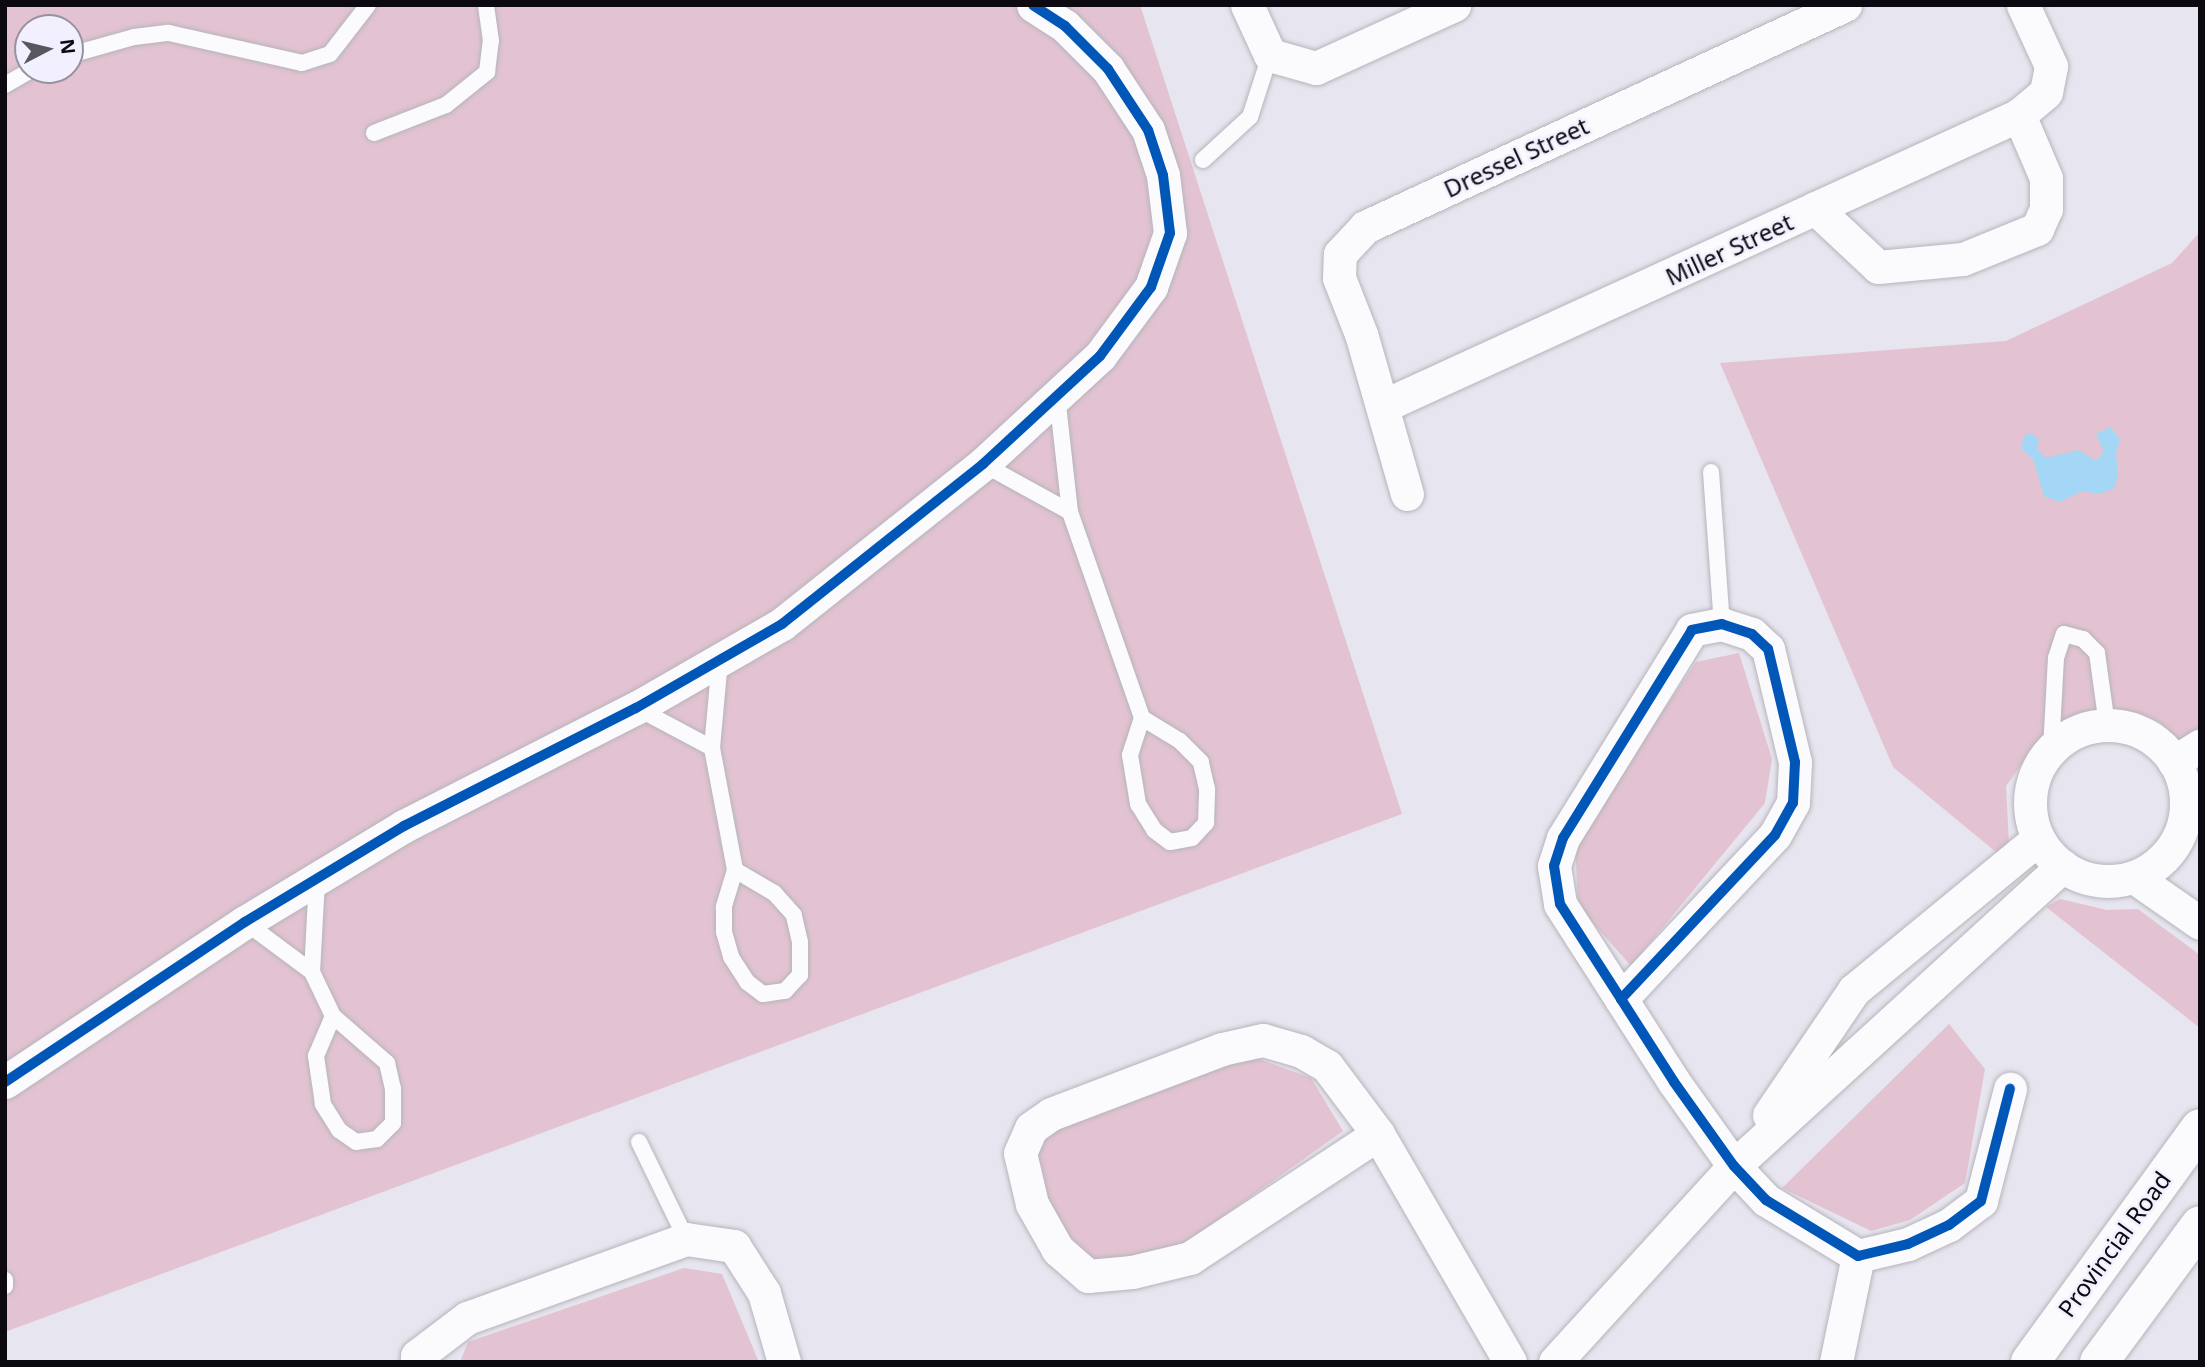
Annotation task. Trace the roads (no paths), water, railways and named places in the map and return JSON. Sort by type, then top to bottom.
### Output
[{"type":"street","points":[[5,1082],[245,922],[404,826],[636,708],[720,660],[829,591],[983,464],[1100,356],[1151,287],[1170,233],[1163,175],[1148,130],[1108,69],[1065,26],[1033,5]]},
{"type":"street","points":[[1247,5],[1270,55],[1316,68],[1454,5]]},
{"type":"street","name":"Dressel Street","points":[[1407,494],[1383,406],[1339,278],[1340,254],[1365,227],[1845,5]]},
{"type":"street","name":"Miller Street","points":[[1383,406],[2019,115],[2046,92],[2052,66],[2027,13]]},
{"type":"street","points":[[1815,208],[1878,267],[1963,259],[2037,229],[2046,209],[2046,178],[2019,115]]},
{"type":"street","points":[[1621,999],[1775,835],[1793,803],[1795,762],[1768,649],[1752,634],[1721,624],[1692,630],[1563,838],[1554,866],[1560,904],[1621,999],[1734,1166],[1766,1200],[1858,1256],[1918,1239],[1949,1225],[1980,1201],[2010,1089]]},
{"type":"street","points":[[2107,725],[2133,729],[2156,742],[2187,754],[2186,805],[2191,834],[2155,866],[2134,877],[2109,881],[2084,878],[2062,866],[2038,839],[2031,816],[2030,792],[2051,750],[2067,736],[2107,725]]},
{"type":"street","points":[[1734,1166],[1854,990],[2038,839]]},
{"type":"street","points":[[1555,1362],[1734,1166],[2062,866]]},
{"type":"street","points":[[2134,877],[2200,923]]},
{"type":"street","points":[[1378,1134],[1190,1258],[1132,1272],[1088,1276],[1058,1250],[1032,1204],[1020,1153],[1031,1128],[1051,1114],[1222,1049],[1263,1041],[1301,1051],[1327,1066],[1378,1134],[1510,1362]]},
{"type":"street","name":"Provincial Road","points":[[2030,1362],[2200,1128]]},
{"type":"street","points":[[2099,1362],[2200,1225]]},
{"type":"street","points":[[417,1362],[417,1356],[467,1318],[686,1239],[734,1246],[764,1293],[784,1362]]},
{"type":"street","points":[[1836,1362],[1858,1256]]},
{"type":"lane","points":[[84,51],[134,37],[169,33],[302,63],[330,54],[368,5]]},
{"type":"lane","points":[[374,133],[446,105],[486,72],[491,41],[485,5]]},
{"type":"lane","points":[[1203,160],[1250,117],[1270,55]]},
{"type":"lane","points":[[1056,397],[1070,512],[1142,718],[1130,755],[1138,804],[1154,830],[1170,842],[1192,838],[1206,823],[1207,789],[1201,762],[1180,741],[1142,718]]},
{"type":"lane","points":[[983,464],[1070,512]]},
{"type":"lane","points":[[1712,472],[1721,624]]},
{"type":"lane","points":[[2051,750],[2056,658],[2064,634],[2083,639],[2098,653],[2107,725]]},
{"type":"lane","points":[[720,660],[712,748],[735,870],[724,908],[731,957],[747,982],[763,994],[785,990],[800,975],[800,942],[794,915],[774,893],[735,870]]},
{"type":"lane","points":[[636,708],[712,748]]},
{"type":"lane","points":[[312,972],[317,880]]},
{"type":"lane","points":[[245,922],[312,972],[333,1016],[387,1063],[393,1090],[393,1123],[377,1139],[356,1142],[339,1130],[323,1104],[316,1055],[333,1016]]},
{"type":"lane","points":[[639,1142],[686,1239]]},
{"type":"lane","points":[[5,1280],[5,1286]]},
{"type":"water","points":[[2110,427],[2120,439],[2116,454],[2118,478],[2113,489],[2099,494],[2082,491],[2060,502],[2044,496],[2033,459],[2021,448],[2024,436],[2031,433],[2039,439],[2037,449],[2046,458],[2079,450],[2096,461],[2104,452],[2096,434]]}]
